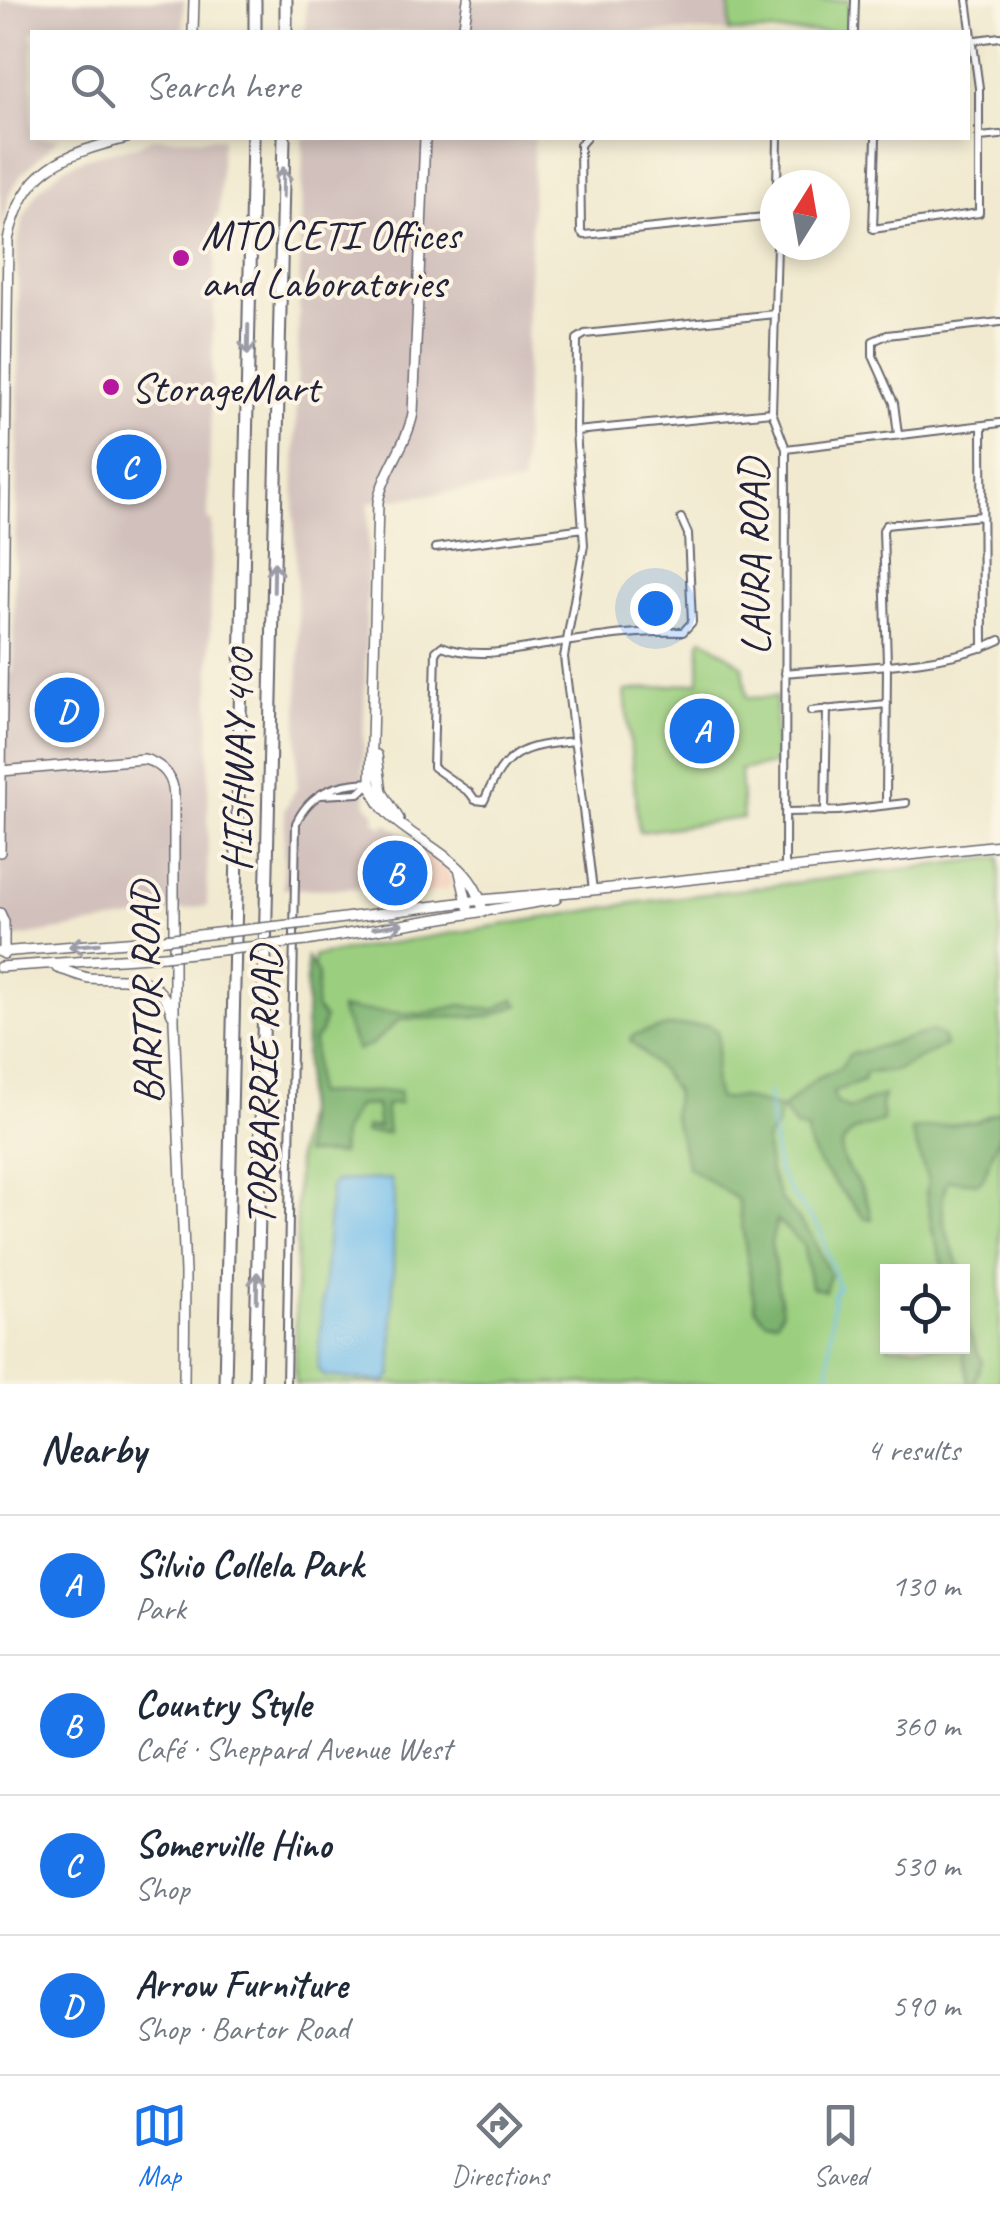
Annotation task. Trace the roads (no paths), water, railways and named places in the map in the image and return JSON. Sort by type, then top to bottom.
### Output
[{"type":"highway","points":[[255,30],[256,0]]},
{"type":"highway","points":[[286,0],[286,30]]},
{"type":"highway","name":"HIGHWAY 400","points":[[226,1384],[252,140]]},
{"type":"highway","name":"HIGHWAY 400","points":[[255,1384],[284,140]]},
{"type":"street","points":[[193,30],[194,0]]},
{"type":"street","points":[[462,30],[468,0]]},
{"type":"street","points":[[854,30],[855,0]]},
{"type":"street","points":[[967,0],[969,30]]},
{"type":"street","points":[[876,140],[873,229],[979,212],[980,137],[970,41],[1000,37]]},
{"type":"street","points":[[980,137],[1000,135]]},
{"type":"street","points":[[0,852],[4,253],[18,208],[42,172],[83,148],[118,140]]},
{"type":"street","points":[[424,140],[413,412],[409,433],[384,480],[378,502],[375,782],[404,826],[459,866],[475,884],[483,912]]},
{"type":"street","points":[[584,140],[580,145],[579,200],[579,225],[584,235],[760,217]]},
{"type":"street","points":[[778,140],[778,170]]},
{"type":"street","name":"LAURA ROAD","points":[[776,260],[772,412],[786,449],[785,869]]},
{"type":"street","points":[[593,890],[564,657],[584,546],[575,346],[580,336],[775,314]]},
{"type":"street","points":[[898,434],[894,403],[873,356],[873,341],[887,335],[1000,322]]},
{"type":"street","points":[[576,432],[772,412]]},
{"type":"street","points":[[786,449],[1000,423]]},
{"type":"street","points":[[982,426],[983,648]]},
{"type":"street","points":[[886,805],[887,663],[882,536],[886,525],[982,516]]},
{"type":"street","points":[[574,742],[523,750],[498,772],[483,802],[475,800],[433,767],[436,651],[442,646],[456,651],[494,653],[568,641],[683,632],[690,627],[688,534],[680,518]]},
{"type":"street","points":[[435,548],[584,528]]},
{"type":"street","points":[[785,673],[887,663],[983,648],[1000,640]]},
{"type":"street","points":[[810,710],[887,704]]},
{"type":"street","points":[[824,812],[826,709]]},
{"type":"street","name":"BARTOR ROAD","points":[[1,771],[134,759],[157,763],[171,779],[174,1021],[186,1273],[184,1384]]},
{"type":"street","name":"TORBARRIE ROAD","points":[[286,1384],[296,823],[304,806],[334,786],[375,782]]},
{"type":"street","points":[[786,812],[906,803]]},
{"type":"street","points":[[2,952],[164,939],[1000,844]]},
{"type":"street","points":[[459,866],[470,914]]},
{"type":"street","points":[[0,913],[4,922],[2,967],[306,941],[593,890]]},
{"type":"street","points":[[45,965],[80,976],[154,984],[167,1000],[174,1021]]},
{"type":"water","points":[[391,1179],[392,1374],[386,1382],[324,1376],[318,1368],[331,1185],[336,1181]]},
{"type":"waterway","points":[[768,1092],[777,1169],[820,1229],[838,1287],[833,1294],[828,1384]]},
{"type":"place","name":"MTO CETI Offices and Laboratories","points":[[181,258]]},
{"type":"place","name":"StorageMart","points":[[111,387]]},
{"type":"place","name":"Somerville Hino","points":[[129,467]]},
{"type":"place","name":"Arrow Furniture","points":[[67,710]]},
{"type":"place","name":"Silvio Collela Park","points":[[702,731]]},
{"type":"place","name":"Country Style","points":[[395,873]]}]
